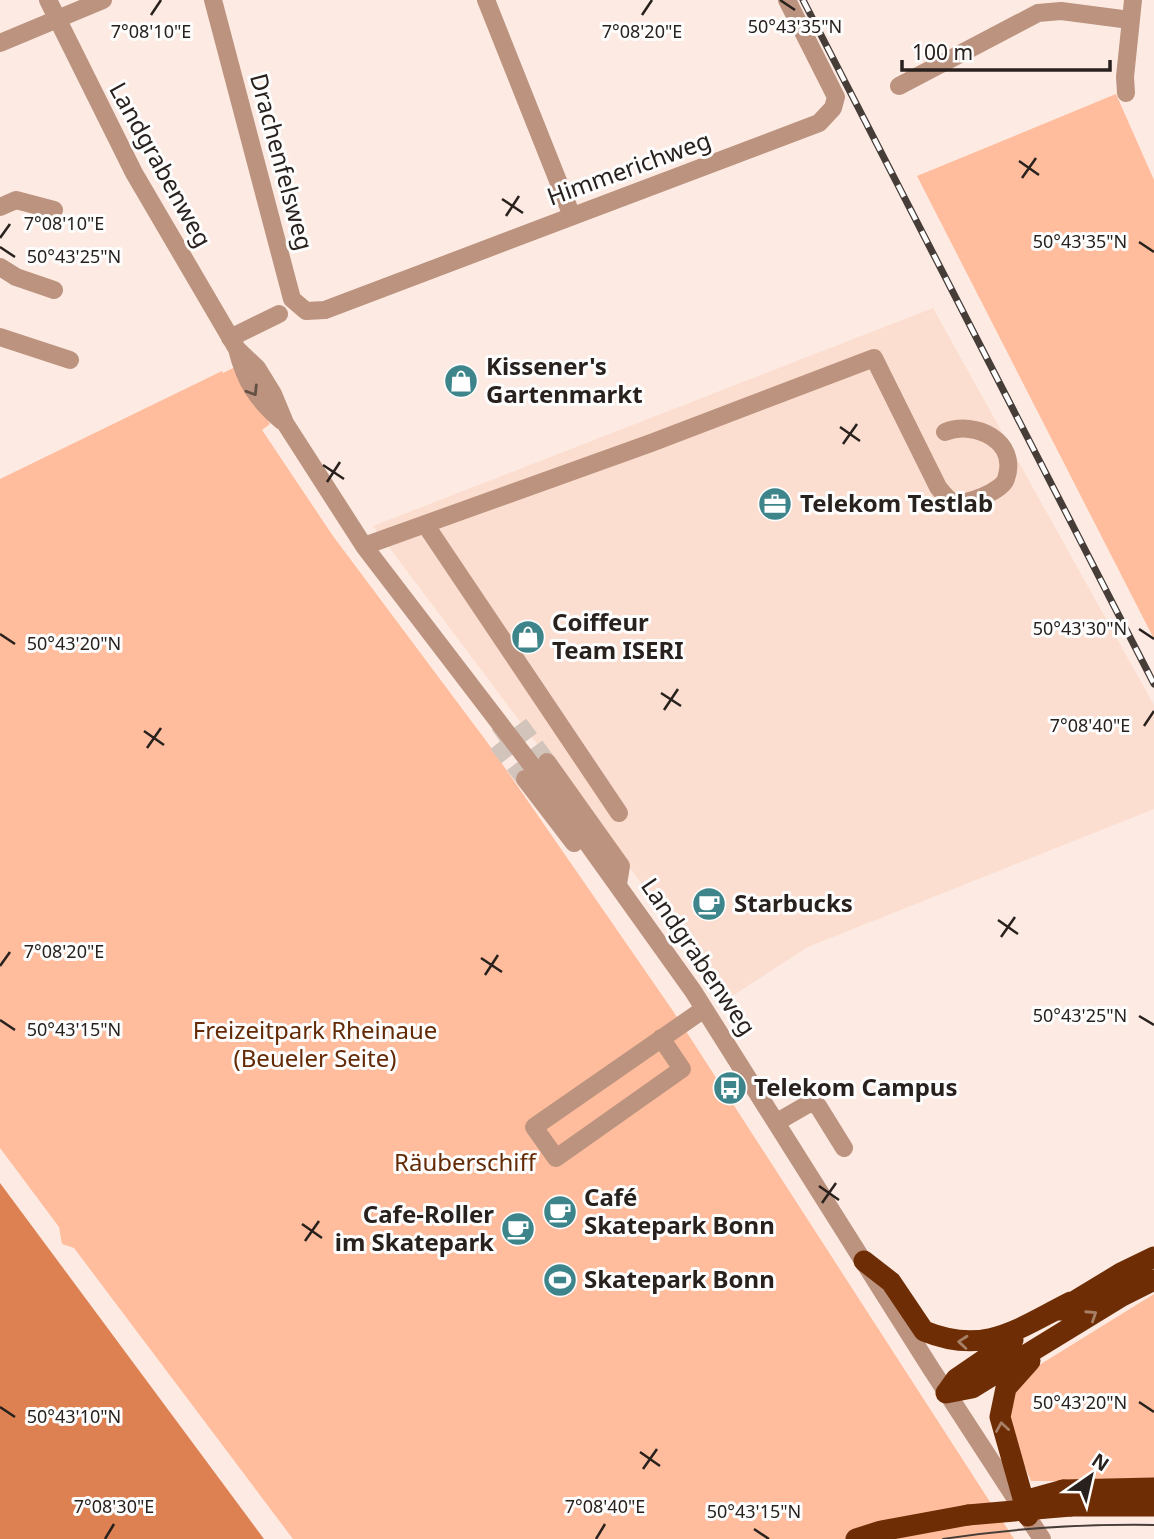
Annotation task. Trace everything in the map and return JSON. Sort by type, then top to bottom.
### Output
[{"type":"highway","points":[[864,1261],[891,1282],[923,1331],[965,1343],[982,1342],[1022,1328],[1154,1257]]},
{"type":"highway","points":[[946,1393],[972,1388],[1122,1296],[1154,1280]]},
{"type":"highway","points":[[946,1393],[956,1378],[971,1367],[1071,1302]]},
{"type":"highway","points":[[1028,1516],[1003,1437],[1001,1403],[1012,1378],[1066,1332]]},
{"type":"highway","points":[[856,1539],[881,1531],[1067,1498],[1154,1488]]},
{"type":"highway","points":[[1067,1498],[1154,1506]]},
{"type":"street","name":"Landgrabenweg","points":[[48,0],[134,173],[234,344],[257,368],[273,394],[285,423],[364,546],[618,884],[704,1009],[946,1393],[1042,1539]]},
{"type":"street","points":[[0,43],[103,0]]},
{"type":"street","name":"Drachenfelsweg","points":[[213,0],[292,299],[306,311],[325,310]]},
{"type":"street","points":[[486,0],[572,216]]},
{"type":"street","name":"Himmerichweg","points":[[325,310],[819,122],[833,108],[836,97],[787,0]]},
{"type":"street","points":[[1126,93],[1133,0]]},
{"type":"street","points":[[899,86],[1038,13],[1061,11],[1130,20]]},
{"type":"street","points":[[0,207],[16,200],[54,210]]},
{"type":"street","points":[[0,267],[16,277],[54,290]]},
{"type":"street","points":[[234,344],[279,314]]},
{"type":"street","points":[[0,337],[70,360]]},
{"type":"street","points":[[364,546],[652,443],[873,358],[938,487],[950,500],[957,503],[976,500],[1003,484],[1007,478],[1006,459],[991,435],[969,426],[945,432]]},
{"type":"street","points":[[425,524],[619,813]]},
{"type":"street","points":[[525,779],[602,879],[618,884],[621,866],[547,762]]},
{"type":"street","points":[[661,1038],[682,1069],[556,1158],[534,1127],[661,1038],[704,1009]]},
{"type":"street","points":[[777,1122],[810,1102],[818,1106],[844,1148]]},
{"type":"shaded area","points":[[933,308],[1154,705],[1154,809],[808,947],[723,1002],[639,880],[373,526]]},
{"type":"shaded area","points":[[0,1183],[264,1539],[0,1539]]},
{"type":"green space","points":[[1116,94],[1154,180],[1154,639],[917,176]]},
{"type":"green space","name":"Freizeitpark Rheinaue (Beueler Seite)","points":[[235,367],[270,424],[262,430],[333,536],[487,742],[673,1011],[1014,1539],[293,1539],[74,1248],[62,1244],[59,1227],[0,1148],[0,479]]},
{"type":"green space","points":[[1154,1294],[1154,1481],[1031,1481],[1013,1439],[1010,1419],[1014,1394],[1036,1367]]},
{"type":"tunnel","points":[[525,779],[494,739],[518,723],[547,762]]},
{"type":"tram line","points":[[943,1539],[1048,1528],[1154,1525]]},
{"type":"railway","points":[[803,0],[1154,684]]},
{"type":"place","name":"Kissener's Gartenmarkt","points":[[461,381]]},
{"type":"place","name":"Telekom Testlab","points":[[775,504]]},
{"type":"place","name":"Coiffeur Team ISERI","points":[[528,637]]},
{"type":"place","name":"Starbucks","points":[[709,904]]},
{"type":"place","name":"Telekom Campus","points":[[730,1088]]},
{"type":"place","name":"Café Skatepark Bonn","points":[[560,1212]]},
{"type":"place","name":"Cafe-Roller im Skatepark","points":[[518,1229]]},
{"type":"place","name":"Skatepark Bonn","points":[[560,1280]]},
{"type":"park label","name":"Räuberschiff","points":[[465,1163]]}]
